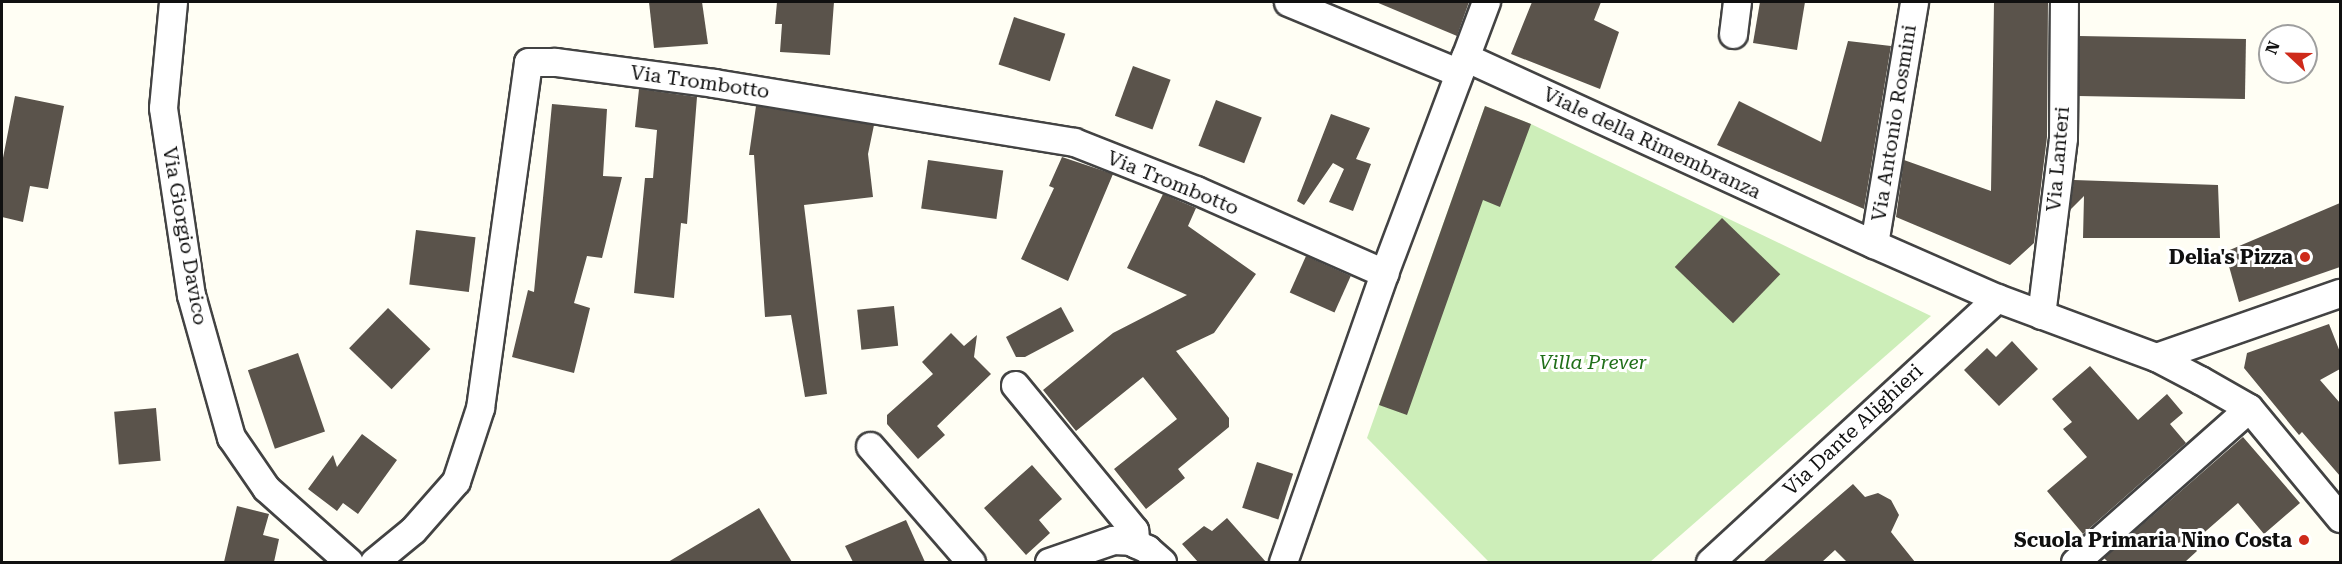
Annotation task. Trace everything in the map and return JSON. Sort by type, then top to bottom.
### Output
[{"type":"street","name":"Via Giorgio Davico","points":[[172,2],[163,108],[191,295],[231,437],[266,489],[350,562]]},
{"type":"street","name":"Viale della Rimembranza","points":[[1288,2],[1462,65],[1997,298],[2156,357],[2249,408]]},
{"type":"street","points":[[1283,562],[1384,273],[1486,2]]},
{"type":"street","points":[[1733,34],[1737,2]]},
{"type":"street","name":"Via Antonio Rosmini","points":[[1874,244],[1914,2]]},
{"type":"street","name":"Via Lanteri","points":[[2041,315],[2063,138],[2064,2]]},
{"type":"street","name":"Via Trombotto","points":[[374,562],[413,530],[456,481],[480,408],[528,62],[555,62],[714,83],[1074,142],[1196,190],[1384,273]]},
{"type":"street","points":[[2156,357],[2340,293]]},
{"type":"street","name":"Via Dante Alighieri","points":[[1710,562],[1997,298]]},
{"type":"street","points":[[1015,386],[1134,530],[1136,544]]},
{"type":"street","points":[[2075,562],[2249,408],[2340,518]]},
{"type":"street","points":[[870,446],[971,562]]},
{"type":"street","points":[[1049,562],[1113,540],[1136,544],[1162,562]]},
{"type":"green space","name":"Villa Prever","points":[[1485,106],[1531,124],[1931,316],[1650,562],[1489,562],[1367,438]]},
{"type":"building","points":[[649,2],[702,2],[708,44],[654,48]]},
{"type":"building","points":[[777,2],[834,2],[830,55],[780,52],[782,24],[775,24]]},
{"type":"building","points":[[1376,2],[1469,2],[1457,36]]},
{"type":"building","points":[[1532,2],[1601,2],[1594,20],[1619,32],[1600,89],[1511,54]]},
{"type":"building","points":[[1760,2],[1805,2],[1797,50],[1753,43]]},
{"type":"building","points":[[1994,2],[2048,2],[2047,137],[2034,243],[2010,265],[1896,217],[1904,160],[1991,191]]},
{"type":"building","points":[[1014,17],[1065,34],[1050,81],[999,65]]},
{"type":"building","points":[[2079,36],[2246,39],[2245,99],[2078,96]]},
{"type":"building","points":[[1848,41],[1891,46],[1864,209],[1717,145],[1739,101],[1821,142]]},
{"type":"building","points":[[1133,66],[1171,80],[1152,129],[1115,116]]},
{"type":"building","points":[[639,89],[697,97],[687,224],[681,223],[674,298],[634,293],[645,178],[653,178],[657,130],[635,127]]},
{"type":"building","points":[[15,96],[64,106],[48,189],[30,186],[23,222],[2,217],[2,163]]},
{"type":"building","points":[[1216,100],[1262,118],[1244,163],[1198,146]]},
{"type":"building","points":[[552,104],[607,109],[603,176],[622,177],[602,258],[587,256],[574,303],[590,308],[574,373],[512,357],[528,290],[534,292]]},
{"type":"building","points":[[756,106],[874,125],[868,154],[873,197],[804,205],[827,394],[805,397],[791,315],[765,317],[754,155],[749,155]]},
{"type":"building","points":[[1485,106],[1531,124],[1500,207],[1483,200],[1407,415],[1379,405]]},
{"type":"building","points":[[1331,114],[1370,128],[1356,159],[1371,164],[1353,211],[1329,202],[1344,169],[1333,163],[1304,205],[1297,201]]},
{"type":"building","points":[[1062,157],[1113,174],[1068,281],[1021,259],[1054,188],[1049,186]]},
{"type":"building","points":[[928,160],[1003,171],[996,219],[921,209]]},
{"type":"building","points":[[2074,180],[2218,185],[2220,238],[2083,238],[2084,196],[2070,210]]},
{"type":"building","points":[[1163,194],[1196,208],[1188,226],[1256,274],[1214,333],[1176,351],[1229,418],[1229,427],[1178,469],[1185,478],[1146,509],[1114,469],[1177,419],[1143,377],[1076,431],[1043,390],[1113,333],[1187,295],[1127,268]]},
{"type":"building","points":[[2340,203],[2340,267],[2239,302],[2225,252]]},
{"type":"building","points":[[1722,218],[1780,274],[1733,323],[1675,267]]},
{"type":"building","points":[[416,230],[476,237],[469,292],[409,285]]},
{"type":"building","points":[[1306,256],[1351,276],[1334,312],[1290,293]]},
{"type":"building","points":[[894,306],[898,346],[861,350],[857,310]]},
{"type":"building","points":[[1061,307],[1074,331],[1025,357],[1016,357],[1006,337]]},
{"type":"building","points":[[388,308],[430,349],[392,389],[349,348]]},
{"type":"building","points":[[2329,324],[2340,352],[2340,369],[2320,380],[2340,403],[2340,476],[2302,432],[2299,435],[2244,368],[2247,353]]},
{"type":"building","points":[[951,333],[964,346],[977,335],[974,357],[991,374],[937,426],[945,435],[918,459],[887,424],[887,415],[933,374],[922,362]]},
{"type":"building","points":[[2012,341],[2038,369],[1999,406],[1964,370],[1987,348],[1996,357]]},
{"type":"building","points":[[298,353],[325,431],[275,449],[248,370]]},
{"type":"building","points":[[2090,366],[2138,420],[2167,394],[2183,413],[2170,424],[2186,443],[2083,534],[2047,491],[2087,457],[2063,429],[2072,422],[2052,399]]},
{"type":"building","points":[[156,408],[161,461],[119,464],[114,412]]},
{"type":"building","points":[[362,434],[397,460],[358,514],[343,503],[337,511],[308,489],[333,455],[337,467]]},
{"type":"building","points":[[2243,437],[2300,503],[2264,534],[2238,503],[2191,544],[2197,551],[2185,562],[2108,562],[2104,558]]},
{"type":"building","points":[[1257,462],[1293,474],[1278,519],[1242,508]]},
{"type":"building","points":[[1032,465],[1062,499],[1039,520],[1050,533],[1026,555],[984,508]]},
{"type":"building","points":[[1853,484],[1865,497],[1878,493],[1891,500],[1899,515],[1891,532],[1915,562],[1847,562],[1835,550],[1822,562],[1763,562]]},
{"type":"building","points":[[237,506],[269,514],[263,535],[279,539],[274,562],[224,562]]},
{"type":"building","points":[[759,508],[792,562],[668,562]]},
{"type":"building","points":[[1227,518],[1266,562],[1198,562],[1182,544],[1204,526],[1212,531]]},
{"type":"building","points":[[906,520],[925,562],[853,562],[845,546]]},
{"type":"place","name":"Delia's Pizza","points":[[2305,257]]},
{"type":"place","name":"Scuola Primaria Nino Costa","points":[[2304,540]]}]
